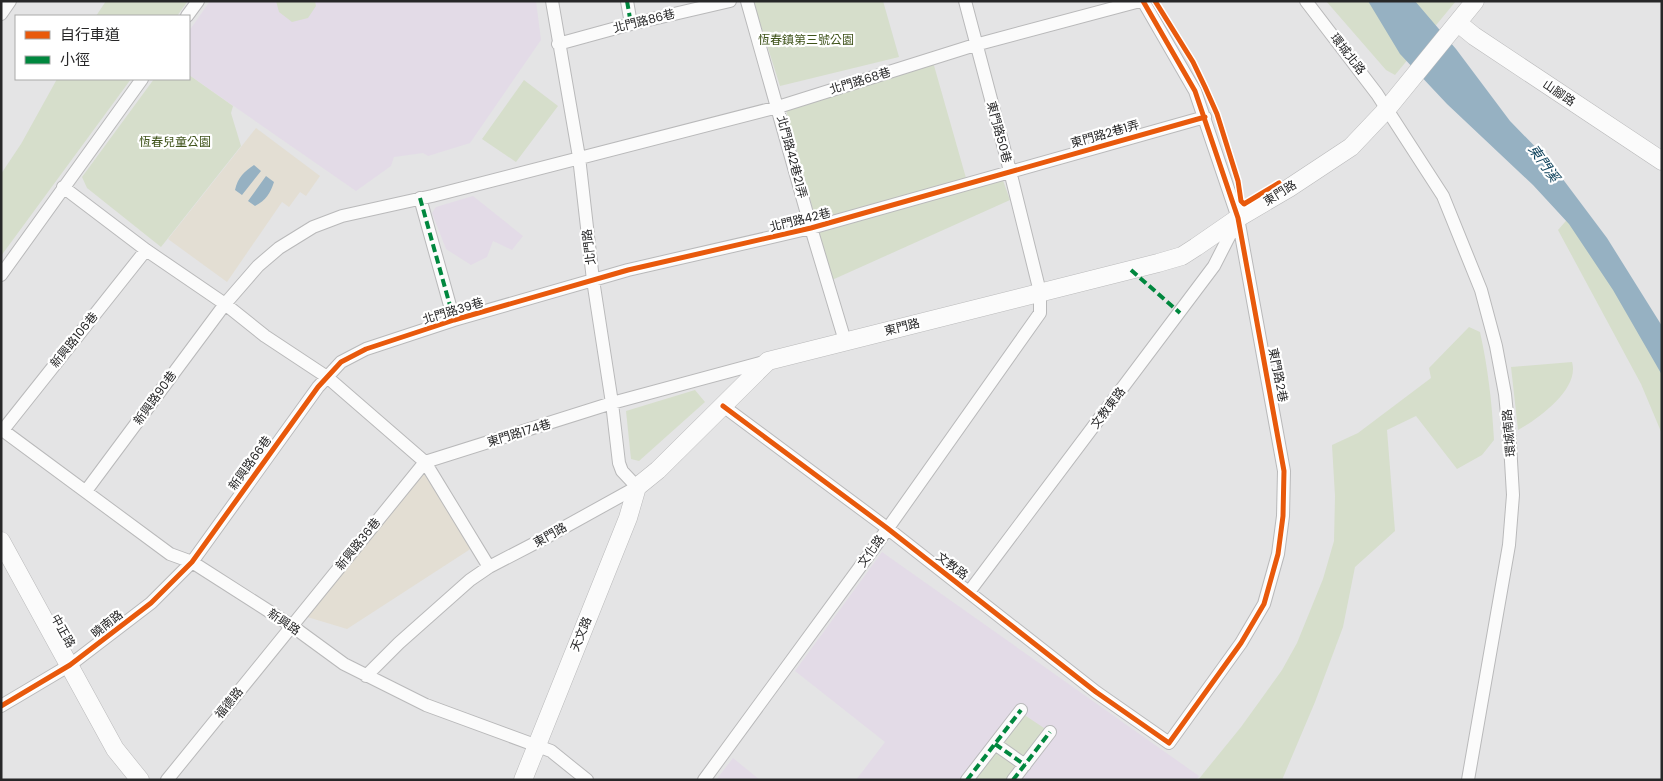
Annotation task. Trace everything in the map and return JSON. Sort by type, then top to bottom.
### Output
[{"type":"main road","name":"東門路","points":[[637,487],[658,470],[768,361],[1182,256],[1222,231],[1238,218],[1289,188],[1351,147],[1387,109],[1475,1]]},
{"type":"main road","name":"山腳路","points":[[1454,27],[1474,36],[1662,161]]},
{"type":"main road","name":"天文路","points":[[523,780],[628,518],[637,487]]},
{"type":"main road","name":"中正路","points":[[1,541],[115,749],[140,780]]},
{"type":"street","points":[[1,14],[10,1]]},
{"type":"street","points":[[188,15],[198,1]]},
{"type":"street","name":"北門路","points":[[552,1],[579,157],[593,280],[619,462],[622,471],[637,487]]},
{"type":"street","points":[[627,1],[631,24]]},
{"type":"street","name":"北門路86巷","points":[[558,44],[631,24],[730,1]]},
{"type":"street","name":"北門路42巷21弄","points":[[747,1],[845,341]]},
{"type":"street","name":"東門路50巷","points":[[965,1],[1040,292]]},
{"type":"street","name":"北門路68巷","points":[[579,157],[778,107],[976,45],[1142,1]]},
{"type":"street","name":"東門路2巷","points":[[1142,1],[1196,91],[1238,218],[1284,471],[1283,516],[1278,554],[1264,604],[1240,643],[1169,743]]},
{"type":"street","name":"環城北路","points":[[1306,1],[1374,89],[1387,109]]},
{"type":"street","points":[[1,275],[141,80]]},
{"type":"street","name":"環城南路","points":[[1387,109],[1443,196],[1484,299],[1496,346],[1505,394],[1513,495],[1509,545],[1468,780]]},
{"type":"street","name":"東門路2巷1弄","points":[[1010,171],[1205,117]]},
{"type":"street","points":[[225,304],[258,266],[278,248],[313,227],[342,216],[579,157]]},
{"type":"street","name":"北門路42巷","points":[[593,280],[628,270],[811,228],[1010,171]]},
{"type":"street","points":[[63,187],[146,250],[225,304],[265,336],[327,377],[425,462],[489,567]]},
{"type":"street","points":[[420,198],[454,320]]},
{"type":"street","name":"文教東路","points":[[969,592],[1214,266],[1238,218]]},
{"type":"street","name":"新興路106巷","points":[[2,430],[146,250]]},
{"type":"street","name":"北門路39巷","points":[[327,377],[341,362],[366,349],[454,320],[593,280]]},
{"type":"street","name":"文化路","points":[[704,780],[1040,313],[1040,292]]},
{"type":"street","name":"新興路90巷","points":[[86,491],[225,304]]},
{"type":"street","name":"東門路174巷","points":[[425,462],[612,403],[768,361]]},
{"type":"street","name":"新興路66巷","points":[[192,562],[327,377]]},
{"type":"street","name":"文教路","points":[[723,406],[887,528],[1096,692],[1169,743]]},
{"type":"street","name":"新興路","points":[[2,430],[170,554],[192,562],[292,626],[344,664],[426,705],[551,751],[587,780]]},
{"type":"street","name":"新興路36巷","points":[[292,626],[425,462]]},
{"type":"street","name":"東門路","points":[[366,676],[436,609],[470,580],[489,567],[543,540],[637,487]]},
{"type":"street","name":"曉南路","points":[[1,706],[70,665],[151,602],[192,562]]},
{"type":"street","name":"福德路","points":[[167,780],[292,626]]},
{"type":"street","points":[[967,780],[1021,710]]},
{"type":"street","points":[[1013,780],[1050,732]]},
{"type":"street","points":[[995,744],[1025,765]]},
{"type":"shaded area","points":[[210,1],[536,1],[541,40],[470,143],[428,156],[423,153],[394,157],[391,166],[356,191],[190,76],[190,30]]},
{"type":"shaded area","points":[[256,128],[320,176],[306,196],[300,192],[289,207],[282,202],[227,282],[168,239]]},
{"type":"shaded area","points":[[473,196],[523,236],[512,250],[493,241],[487,257],[471,265],[446,249],[432,213],[436,207]]},
{"type":"shaded area","points":[[423,472],[472,548],[347,629],[304,616]]},
{"type":"shaded area","points":[[882,552],[1199,776],[1196,780],[856,780],[885,742],[795,671]]},
{"type":"shaded area","points":[[733,758],[760,780],[716,780]]},
{"type":"green space","points":[[106,1],[188,1],[178,15],[97,15]]},
{"type":"green space","points":[[276,1],[315,1],[316,6],[308,18],[292,22],[279,12]]},
{"type":"green space","name":"恆春鎮第三號公園","points":[[753,1],[883,1],[899,57],[780,86]]},
{"type":"green space","points":[[1326,1],[1456,1],[1395,75],[1386,70]]},
{"type":"green space","points":[[933,62],[966,178],[1000,172],[1010,200],[832,280],[783,99]]},
{"type":"green space","name":"恆春兒童公園","points":[[190,76],[233,106],[231,113],[241,146],[161,247],[87,188],[82,177],[153,80],[190,80]]},
{"type":"green space","points":[[56,80],[130,80],[1,256],[1,174],[21,144]]},
{"type":"green space","points":[[524,80],[558,106],[516,162],[482,139]]},
{"type":"green space","points":[[1579,206],[1662,335],[1662,434],[1641,384],[1558,230]]},
{"type":"green space","points":[[1469,327],[1480,332],[1489,386],[1494,440],[1482,455],[1457,469],[1416,416],[1387,430],[1395,531],[1355,567],[1343,627],[1315,702],[1282,780],[1198,780],[1241,727],[1282,670],[1297,643],[1323,579],[1334,541],[1335,496],[1332,445],[1358,433],[1431,378],[1429,368]]},
{"type":"green space","points":[[1572,362],[1573,372],[1564,392],[1546,411],[1518,430],[1511,367]]},
{"type":"green space","points":[[695,390],[705,402],[639,461],[631,459],[626,411]]},
{"type":"green space","points":[[1023,714],[1047,730],[1023,759],[1001,743]]},
{"type":"green space","points":[[996,750],[1018,766],[1007,780],[973,780]]},
{"type":"water","name":"東門溪","points":[[1368,1],[1415,1],[1456,49],[1510,121],[1550,162],[1607,238],[1662,326],[1662,375],[1613,290],[1569,224],[1533,185],[1447,104],[1400,54]]},
{"type":"water","points":[[254,165],[261,171],[242,195],[235,190],[236,185],[242,175]]},
{"type":"water","points":[[266,176],[274,182],[265,199],[255,206],[248,201]]},
{"type":"marked path","points":[[627,1],[631,24]]},
{"type":"marked path","points":[[420,198],[454,320]]},
{"type":"marked path","points":[[1131,270],[1180,313]]},
{"type":"marked path","points":[[967,780],[1021,710]]},
{"type":"marked path","points":[[1013,780],[1050,732]]},
{"type":"marked path","points":[[995,744],[1025,765]]},
{"type":"cycle path","points":[[723,406],[887,528],[1096,692],[1169,743],[1241,643],[1264,604],[1278,554],[1283,516],[1284,471],[1238,218],[1195,91],[1143,1]]},
{"type":"cycle path","points":[[1155,1],[1193,62],[1217,114],[1238,181],[1241,201],[1244,204],[1279,183]]},
{"type":"cycle path","points":[[1,706],[70,665],[151,603],[192,562],[318,387],[341,362],[366,349],[454,320],[628,270],[811,228],[1205,117]]}]
